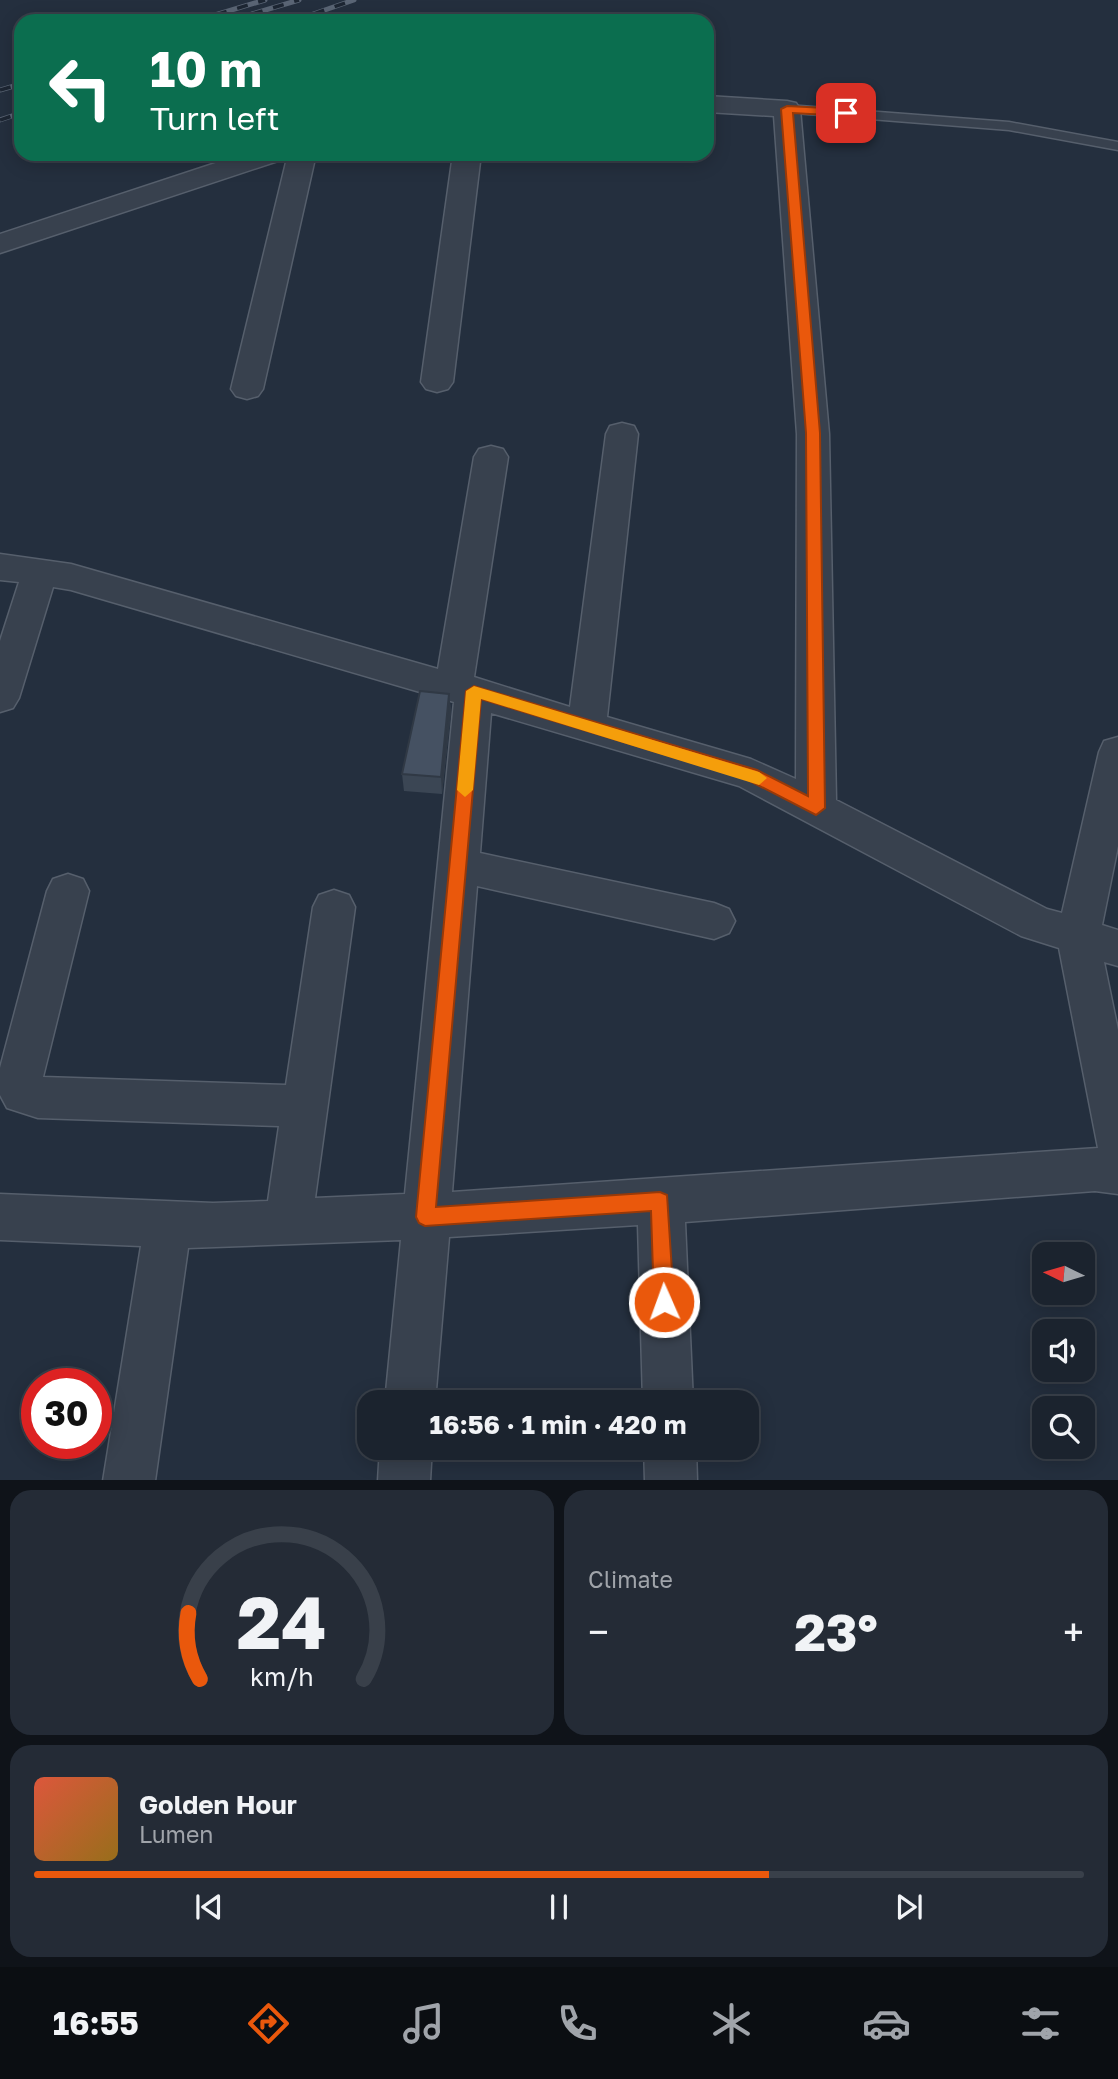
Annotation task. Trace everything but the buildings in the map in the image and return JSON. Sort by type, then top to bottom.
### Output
[{"type":"street","points":[[714,104],[787,109],[813,433],[816,808]]},
{"type":"street","points":[[0,244],[250,161]]},
{"type":"street","points":[[247,389],[300,161]]},
{"type":"street","points":[[437,382],[466,161]]},
{"type":"street","points":[[587,725],[622,435]]},
{"type":"street","points":[[411,1390],[458,864],[464,689],[491,457]]},
{"type":"street","points":[[0,567],[71,577],[751,774],[1036,923],[1098,942]]},
{"type":"street","points":[[0,698],[40,573]]},
{"type":"street","points":[[1118,752],[1098,942],[1118,1142]]},
{"type":"street","points":[[458,864],[714,921]]},
{"type":"street","points":[[68,891],[18,1085],[23,1094],[38,1097],[305,1106]]},
{"type":"street","points":[[288,1222],[334,907]]},
{"type":"street","points":[[0,1217],[168,1225],[425,1217],[1082,1170],[1118,1172]]},
{"type":"street","points":[[660,1202],[668,1390]]},
{"type":"street","points":[[129,1480],[168,1225]]},
{"type":"street","points":[[404,1480],[405,1460]]},
{"type":"street","points":[[670,1460],[671,1480]]},
{"type":"lane","points":[[787,109],[1009,125],[1118,146]]},
{"type":"railway","points":[[218,14],[265,0]]},
{"type":"railway","points":[[252,14],[299,0]]},
{"type":"railway","points":[[313,14],[354,0]]},
{"type":"railway","points":[[0,90],[14,86]]},
{"type":"railway","points":[[0,120],[14,115]]},
{"type":"slow traffic","points":[[465,790],[474,691],[759,778]]},
{"type":"route","points":[[664,1302],[660,1202],[425,1217],[474,691],[751,774],[816,808],[817,604],[813,433],[787,109],[846,113]]}]
